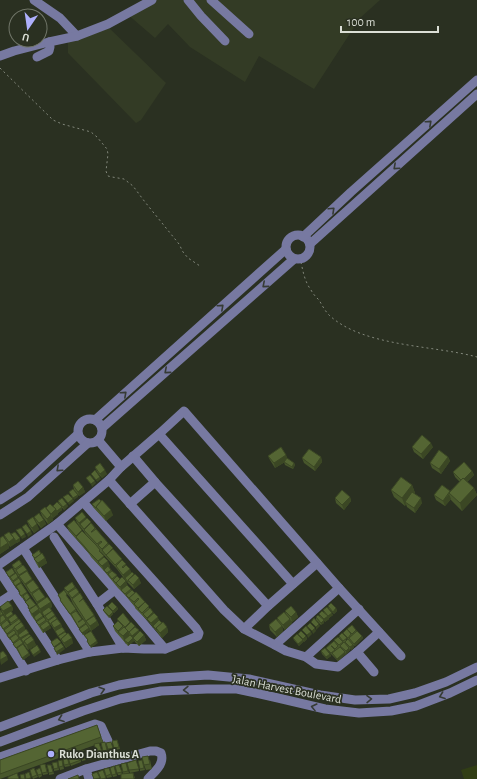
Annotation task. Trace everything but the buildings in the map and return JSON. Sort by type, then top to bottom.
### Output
[{"type":"street","points":[[34,0],[60,18],[77,36]]},
{"type":"street","points":[[0,56],[14,51],[77,36],[108,24],[152,0]]},
{"type":"street","points":[[188,0],[201,16],[226,41]]},
{"type":"street","points":[[211,0],[249,34]]},
{"type":"street","points":[[37,57],[49,50],[49,42]]},
{"type":"street","points":[[303,237],[351,192],[477,80]]},
{"type":"street","points":[[310,244],[477,94]]},
{"type":"street","points":[[102,428],[297,259],[306,256],[310,251],[310,244],[303,237],[297,236],[290,238],[286,243],[286,249],[288,255],[297,259]]},
{"type":"street","points":[[95,420],[286,249]]},
{"type":"street","points":[[0,564],[57,524],[109,480],[121,467],[184,411],[339,588],[401,656]]},
{"type":"street","points":[[88,419],[95,420],[102,428],[101,436],[93,443],[88,443],[82,440],[78,434],[78,427],[82,422],[88,419]]},
{"type":"street","points":[[0,500],[19,488],[78,434]]},
{"type":"street","points":[[159,434],[293,584]]},
{"type":"street","points":[[98,440],[121,467]]},
{"type":"street","points":[[0,515],[28,497],[88,443]]},
{"type":"street","points":[[133,456],[268,606]]},
{"type":"street","points":[[109,480],[224,610],[244,630],[286,651],[306,657],[316,664],[338,667],[379,632]]},
{"type":"street","points":[[130,504],[155,482]]},
{"type":"street","points":[[0,678],[90,652],[123,648],[165,649],[194,638],[199,634],[191,622],[83,502]]},
{"type":"street","points":[[57,524],[116,590],[165,649]]},
{"type":"street","points":[[54,537],[123,648]]},
{"type":"street","points":[[23,548],[90,652]]},
{"type":"street","points":[[244,630],[268,606],[317,563]]},
{"type":"street","points":[[0,572],[58,660]]},
{"type":"street","points":[[275,645],[339,588]]},
{"type":"street","points":[[97,604],[116,590]]},
{"type":"street","points":[[0,602],[14,593]]},
{"type":"street","points":[[306,657],[359,609]]},
{"type":"street","points":[[0,630],[26,671]]},
{"type":"street","points":[[357,652],[374,672]]},
{"type":"street","name":"Jalan Harvest Boulevard","points":[[0,727],[90,693],[119,685],[162,678],[208,675],[249,679],[320,695],[355,700],[389,699],[415,693],[446,682],[477,667]]},
{"type":"street","points":[[161,691],[162,678]]},
{"type":"street","name":"Jalan Harvest Boulevard","points":[[0,742],[120,699],[161,691],[237,689],[324,709],[359,713],[391,711],[416,706],[450,693],[477,680]]},
{"type":"street","points":[[389,699],[391,711]]},
{"type":"street","points":[[83,711],[88,726]]},
{"type":"street","points":[[0,757],[95,724],[101,726],[108,741]]},
{"type":"street","points":[[22,733],[27,748]]},
{"type":"street","points":[[60,779],[86,769],[150,751],[156,751],[161,753],[162,762],[148,779]]},
{"type":"street","points":[[86,769],[89,779]]},
{"type":"path","points":[[0,68],[52,120],[92,132],[97,136],[107,149],[107,174],[112,177],[124,179],[133,186],[179,244],[188,258],[200,266]]},
{"type":"path","points":[[297,259],[311,290],[329,314],[349,329],[369,336],[404,344],[464,353],[477,357]]},
{"type":"shaded area","points":[[147,0],[380,0],[360,18],[314,89],[259,56],[245,82],[190,47],[168,24],[155,38],[126,13]]},
{"type":"shaded area","points":[[106,25],[166,83],[141,120],[136,123],[68,53],[68,40]]},
{"type":"green space","points":[[477,765],[477,779],[464,779],[461,770]]},
{"type":"place","name":"Ruko Dianthus A","points":[[51,754]]}]
